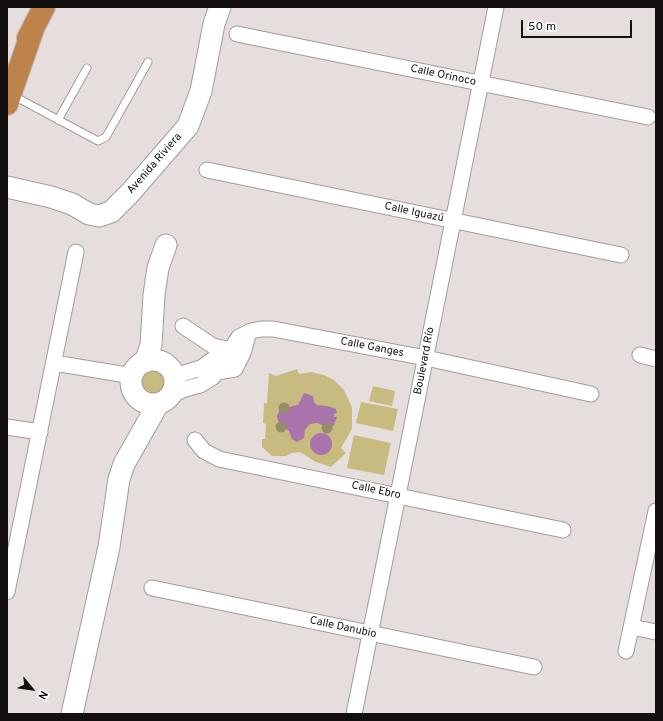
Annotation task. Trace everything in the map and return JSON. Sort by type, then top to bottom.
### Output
[{"type":"highway","points":[[8,92],[34,26],[44,7]]},
{"type":"street","name":"Avenida Riviera","points":[[7,186],[72,204],[89,214],[99,216],[111,212],[130,193],[188,126],[201,91],[214,24],[220,7]]},
{"type":"street","name":"Boulevard Río","points":[[354,714],[496,7]]},
{"type":"street","name":"Calle Orinoco","points":[[237,34],[648,117]]},
{"type":"street","name":"Calle Iguazú","points":[[207,170],[621,255]]},
{"type":"street","points":[[124,464],[125,447],[135,420],[138,398],[132,385],[151,345],[154,295],[158,268],[166,245]]},
{"type":"street","points":[[7,592],[12,546],[40,432],[76,252]]},
{"type":"street","points":[[72,714],[109,547],[119,479],[124,464],[175,383],[170,370],[159,308],[154,295]]},
{"type":"street","points":[[183,326],[213,346],[231,350]]},
{"type":"street","name":"Calle Ganges","points":[[249,332],[261,328],[273,329],[426,358],[591,394]]},
{"type":"street","points":[[138,398],[151,404],[164,400],[185,389],[200,385],[213,377],[240,337],[249,332]]},
{"type":"street","points":[[217,372],[227,372],[235,368],[243,353],[249,332]]},
{"type":"street","points":[[54,363],[139,369],[159,361],[170,370],[201,368],[219,355],[231,350]]},
{"type":"street","points":[[640,355],[656,359]]},
{"type":"street","points":[[7,427],[40,432]]},
{"type":"street","name":"Calle Ebro","points":[[195,440],[204,450],[219,459],[563,530]]},
{"type":"street","points":[[626,651],[656,511]]},
{"type":"street","name":"Calle Danubio","points":[[152,588],[534,667]]},
{"type":"street","points":[[632,627],[656,632]]},
{"type":"lane","points":[[8,92],[98,142],[106,137],[148,62]]},
{"type":"lane","points":[[58,120],[87,68]]},
{"type":"shaded area","points":[[154,368],[160,369],[164,372],[167,376],[167,388],[164,392],[160,395],[154,396],[148,395],[144,392],[141,388],[140,382],[141,376],[144,372],[148,369]]},
{"type":"shaded area","points":[[297,369],[299,374],[311,372],[324,375],[334,380],[344,390],[352,407],[352,429],[341,448],[346,453],[331,467],[316,462],[300,452],[292,453],[286,456],[272,456],[262,447],[262,439],[265,439],[266,424],[263,423],[264,403],[267,403],[269,373],[276,376]]},
{"type":"shaded area","points":[[373,386],[395,391],[392,406],[369,401]]},
{"type":"shaded area","points":[[304,393],[313,396],[314,402],[317,405],[328,406],[336,409],[337,413],[334,414],[334,417],[337,417],[334,425],[330,428],[317,423],[310,424],[305,430],[304,438],[297,442],[292,439],[289,431],[279,425],[277,416],[280,409],[282,412],[289,409],[288,407],[298,405]]},
{"type":"shaded area","points":[[361,402],[398,409],[393,431],[356,423]]},
{"type":"shaded area","points":[[321,433],[325,434],[331,440],[331,448],[325,454],[321,455],[317,454],[311,448],[310,444],[311,440],[317,434]]},
{"type":"shaded area","points":[[354,435],[391,443],[384,475],[347,468]]}]
